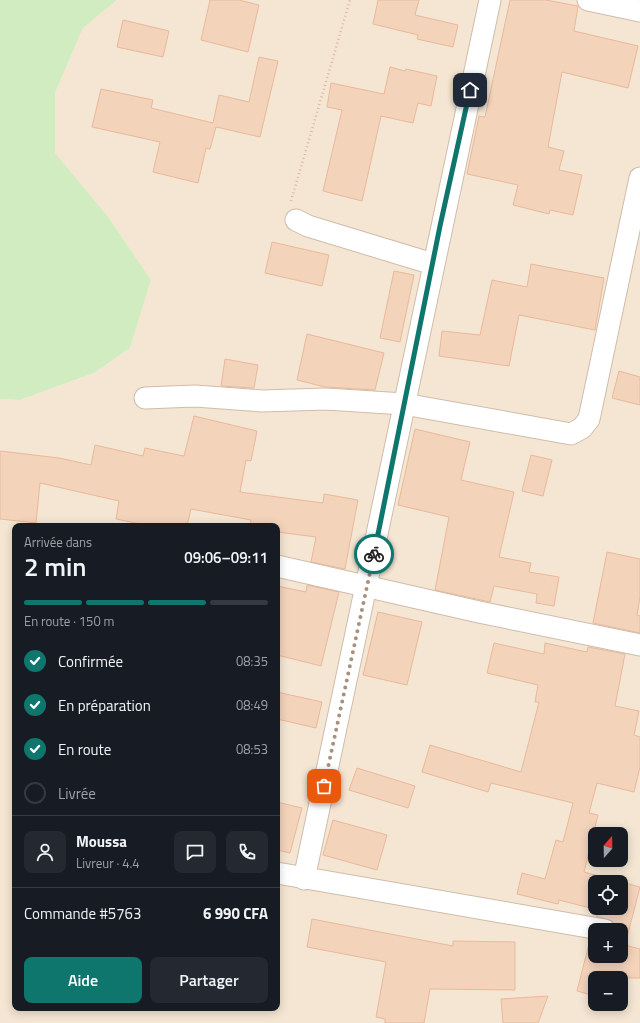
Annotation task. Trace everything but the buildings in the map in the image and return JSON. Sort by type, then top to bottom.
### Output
[{"type":"street","points":[[304,879],[368,586],[433,264],[490,0]]},
{"type":"street","points":[[588,0],[640,11]]},
{"type":"street","points":[[145,398],[195,396],[262,400],[326,399],[404,404],[571,434],[582,428],[589,419],[640,178]]},
{"type":"street","points":[[296,220],[308,226],[433,264]]},
{"type":"street","points":[[280,567],[479,612],[640,645]]},
{"type":"street","points":[[280,874],[588,927]]},
{"type":"path","points":[[296,220],[288,209],[350,0]]},
{"type":"shaded area","points":[[117,0],[640,0],[640,1023],[0,1023],[0,399],[20,400],[94,373],[130,348],[151,280],[109,218],[55,154],[55,93],[83,28]]},
{"type":"green space","points":[[0,0],[117,0],[83,28],[55,93],[55,153],[109,218],[151,280],[130,348],[94,373],[20,400],[0,399]]},
{"type":"way so far","points":[[324,786],[374,554]]},
{"type":"route","points":[[374,554],[440,226],[470,90]]}]
